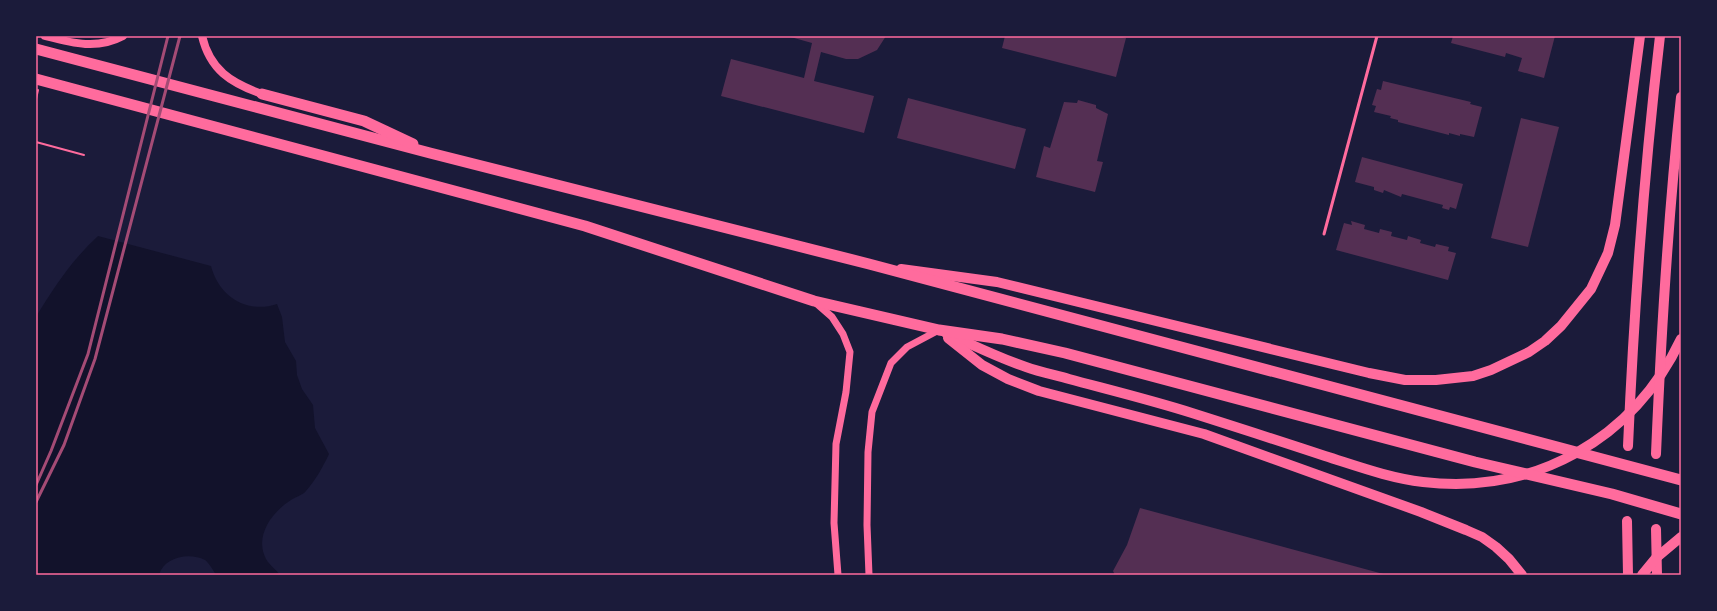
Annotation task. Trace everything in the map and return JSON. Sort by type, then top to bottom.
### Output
[{"type":"highway","points":[[36,49],[430,153],[869,264],[1681,480]]},
{"type":"highway","points":[[38,82],[585,226],[814,301],[939,330],[1002,339],[1065,353],[1475,462],[1612,494],[1681,514]]},
{"type":"highway","points":[[262,94],[364,121],[392,132],[430,153]]},
{"type":"main road","points":[[45,36],[70,43],[96,45],[109,43],[123,36]]},
{"type":"main road","points":[[202,36],[205,47],[221,73],[239,85],[262,94]]},
{"type":"main road","points":[[869,264],[997,282],[1301,357],[1404,380],[1436,380],[1473,376],[1529,352],[1545,341],[1577,308],[1591,289],[1600,272],[1608,253],[1615,225],[1640,36]]},
{"type":"main road","points":[[1628,446],[1644,191],[1660,36]]},
{"type":"main road","points":[[1656,454],[1670,195],[1681,97]]},
{"type":"main road","points":[[939,330],[1026,367],[1179,409],[1388,476],[1423,482],[1458,484],[1495,482],[1536,472],[1584,450],[1619,424],[1639,405],[1657,381],[1681,339]]},
{"type":"main road","points":[[939,330],[982,366],[1008,379],[1040,391],[1204,434],[1421,512],[1466,530],[1482,537],[1496,547],[1509,559],[1522,575]]},
{"type":"main road","points":[[1627,521],[1628,575]]},
{"type":"main road","points":[[1656,529],[1657,575]]},
{"type":"main road","points":[[1642,575],[1656,558],[1681,537]]},
{"type":"street","points":[[814,301],[832,317],[843,334],[850,352],[846,392],[836,444],[834,523],[838,575]]},
{"type":"street","points":[[869,575],[867,532],[868,452],[872,412],[891,363],[907,347],[939,330]]},
{"type":"lane","points":[[1324,234],[1377,36]]},
{"type":"path","points":[[36,99],[38,82]]},
{"type":"path","points":[[36,142],[84,155]]},
{"type":"shaded area","points":[[98,236],[211,266],[220,286],[227,294],[245,305],[266,307],[277,304],[282,317],[285,342],[296,361],[297,375],[302,389],[313,405],[315,428],[329,454],[319,474],[305,492],[291,500],[277,511],[267,525],[262,542],[263,550],[269,564],[280,575],[216,575],[205,560],[192,556],[185,556],[172,560],[166,564],[159,575],[36,575],[36,317],[64,274]]},
{"type":"building","points":[[787,36],[886,36],[877,50],[858,59],[846,59],[821,52],[814,81],[874,96],[864,133],[721,96],[731,59],[804,78],[812,43]]},
{"type":"building","points":[[1005,36],[1118,36],[1126,38],[1116,77],[1002,48]]},
{"type":"building","points":[[1453,36],[1555,36],[1544,78],[1518,71],[1522,58],[1506,53],[1505,57],[1451,43]]},
{"type":"building","points":[[1383,81],[1471,102],[1470,104],[1482,107],[1474,137],[1460,134],[1460,136],[1449,133],[1449,135],[1398,122],[1398,120],[1390,118],[1391,116],[1374,112],[1376,106],[1372,105],[1377,89],[1381,90]]},
{"type":"building","points":[[908,98],[1026,129],[1015,169],[897,138]]},
{"type":"building","points":[[1078,100],[1096,105],[1096,108],[1108,114],[1097,161],[1103,162],[1095,192],[1036,177],[1044,146],[1050,148],[1064,102],[1077,103]]},
{"type":"building","points":[[1521,118],[1559,127],[1528,247],[1491,238]]},
{"type":"building","points":[[1362,157],[1463,184],[1456,209],[1450,207],[1449,210],[1442,208],[1443,205],[1402,194],[1401,197],[1384,190],[1383,193],[1374,190],[1374,187],[1355,182]]},
{"type":"building","points":[[1351,221],[1365,225],[1364,229],[1379,233],[1380,229],[1392,232],[1391,236],[1407,240],[1408,236],[1421,240],[1420,243],[1435,247],[1436,244],[1449,247],[1448,251],[1456,253],[1448,280],[1336,250],[1344,223],[1352,225]]},
{"type":"building","points":[[1140,508],[1387,575],[1115,575],[1113,571],[1127,545]]},
{"type":"railway","points":[[36,485],[51,451],[88,354],[168,36]]},
{"type":"railway","points":[[36,502],[64,445],[95,359],[180,36]]}]
